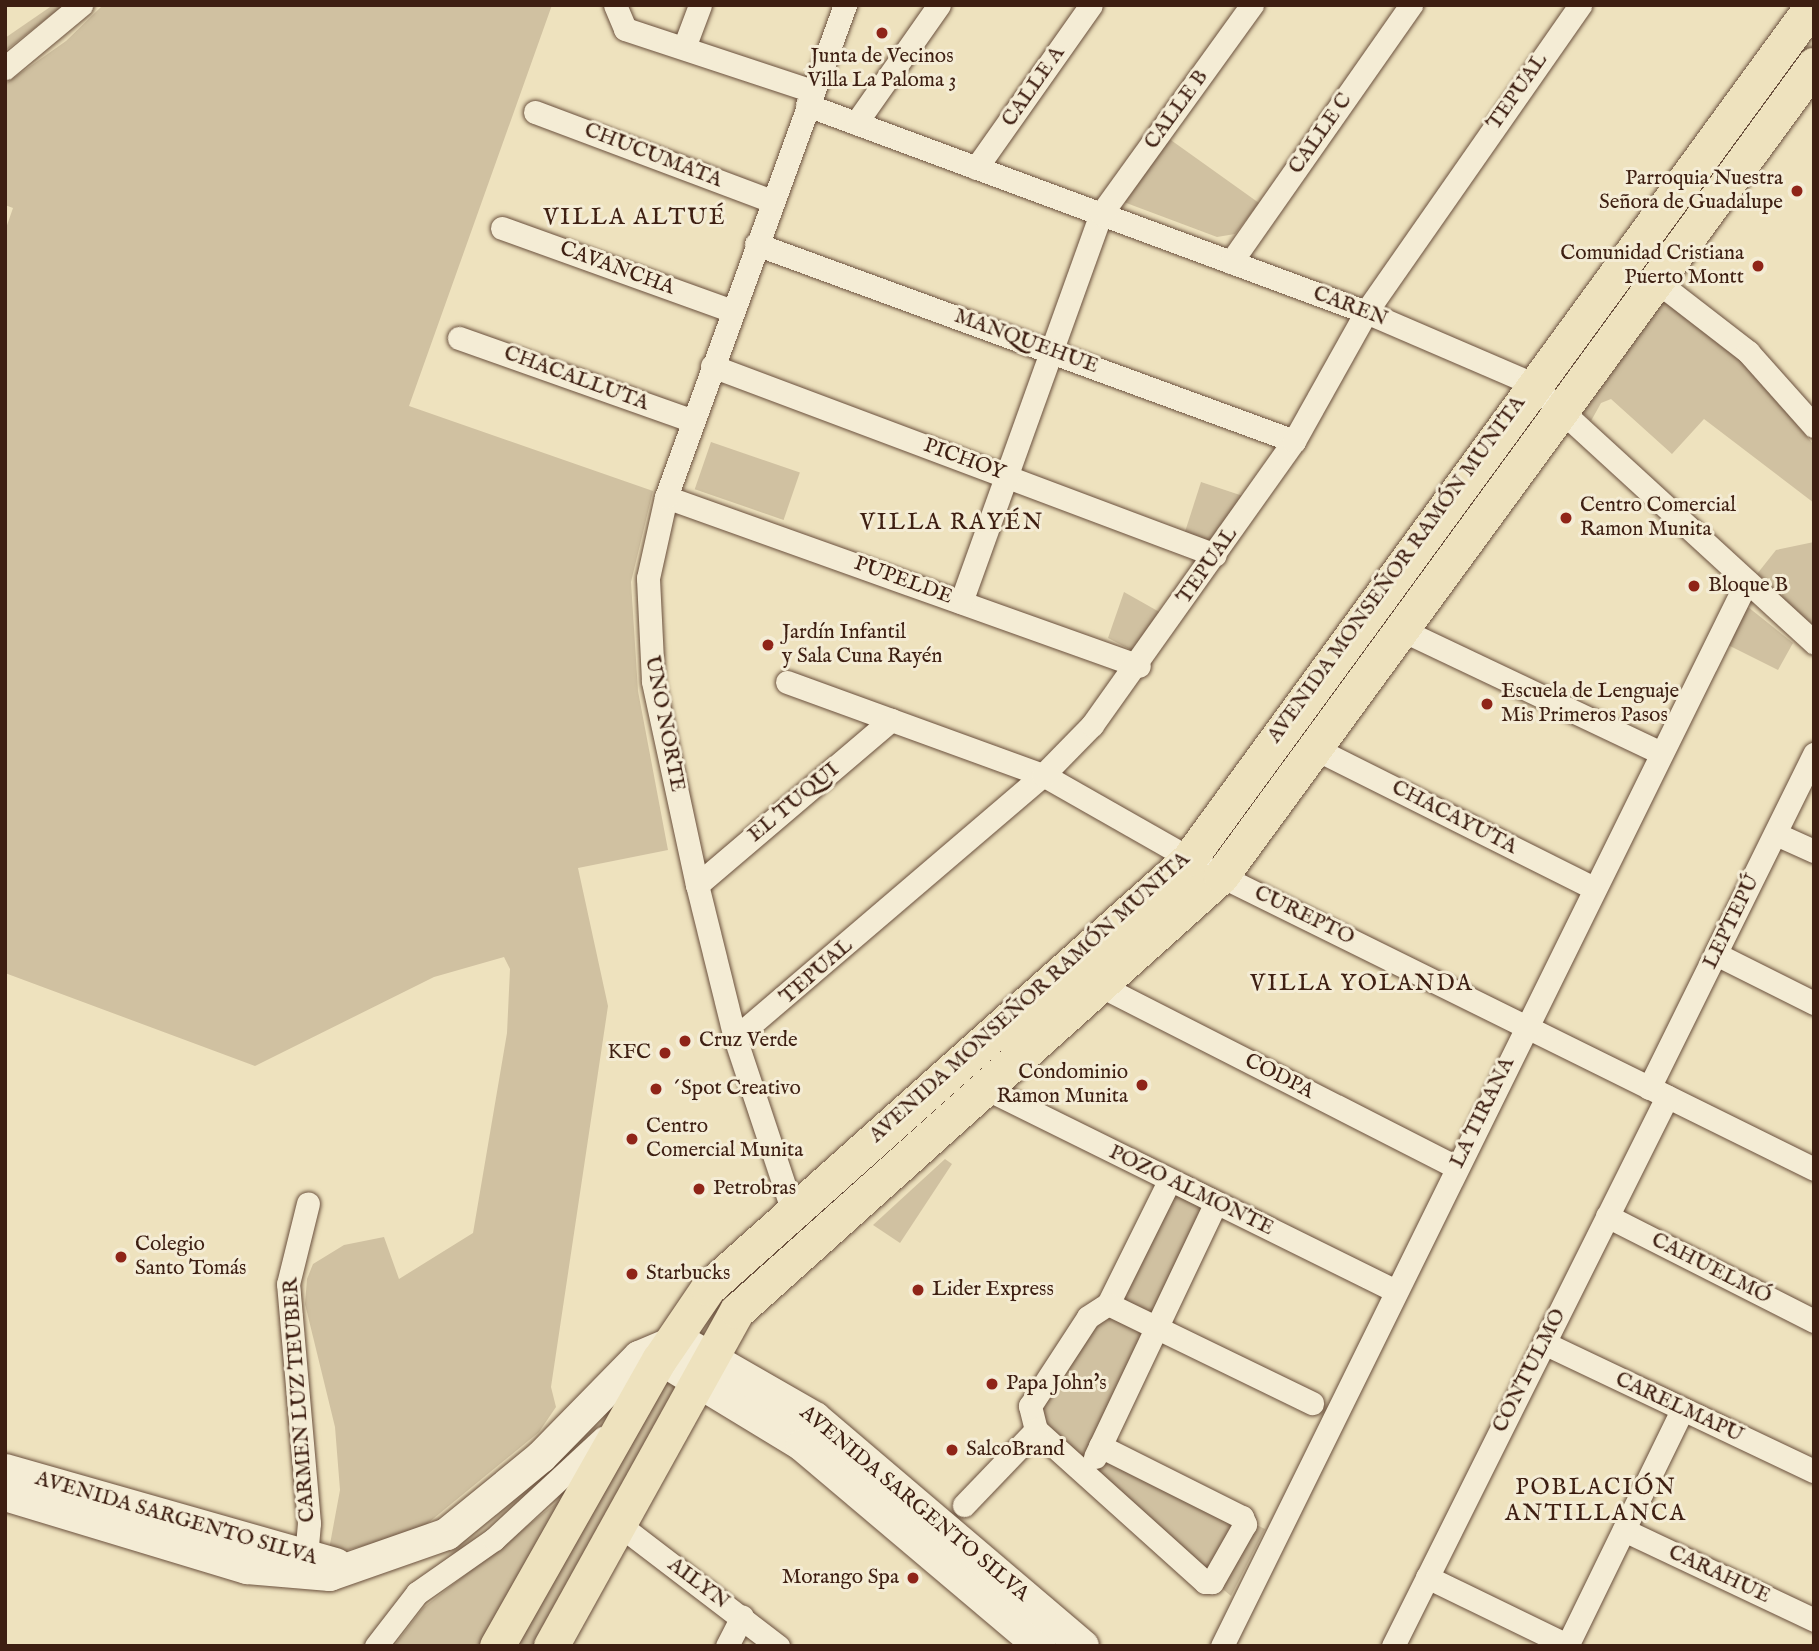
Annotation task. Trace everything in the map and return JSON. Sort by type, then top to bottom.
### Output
[{"type":"main road","name":"AVENIDA MONSEÑOR RAMÓN MUNITA","points":[[497,1646],[635,1402],[653,1356],[718,1278],[792,1209],[1189,859],[1531,383],[1813,5]]},
{"type":"main road","name":"AVENIDA MONSEÑOR RAMÓN MUNITA","points":[[551,1646],[703,1367],[764,1282],[987,1089],[1221,876],[1560,408],[1813,67]]},
{"type":"main road","name":"AVENIDA SARGENTO SILVA","points":[[5,1495],[257,1570],[323,1576],[420,1548],[467,1520],[541,1458],[653,1356],[703,1367],[815,1418],[1083,1646]]},
{"type":"main road","name":"AVENIDA SARGENTO SILVA","points":[[703,1367],[850,1484],[1040,1646]]},
{"type":"main road","name":"AVENIDA SARGENTO SILVA","points":[[5,1470],[348,1568]]},
{"type":"main road","points":[[850,1484],[886,1477]]},
{"type":"street","points":[[5,68],[80,5]]},
{"type":"street","name":"CAREN","points":[[615,5],[625,29],[685,46],[810,98],[856,123],[1366,312],[1531,383],[1814,642]]},
{"type":"street","points":[[685,46],[700,5]]},
{"type":"street","name":"UNO NORTE","points":[[792,1209],[735,1038],[697,885],[648,631],[648,578],[666,498],[845,5]]},
{"type":"street","points":[[856,123],[939,5]]},
{"type":"street","name":"CALLE A","points":[[976,168],[1091,5]]},
{"type":"street","name":"CALLE B","points":[[961,601],[1101,214],[1252,5]]},
{"type":"street","name":"CALLE C","points":[[1231,262],[1411,5]]},
{"type":"street","name":"TEPUAL","points":[[735,1038],[1043,775],[1139,666],[1294,441],[1366,312],[1580,5]]},
{"type":"street","points":[[1784,45],[1813,67]]},
{"type":"street","name":"CHUCUMATA","points":[[535,112],[772,201]]},
{"type":"street","name":"CAVANCHA","points":[[502,228],[732,311]]},
{"type":"street","name":"MANQUEHUE","points":[[756,244],[1294,441]]},
{"type":"street","points":[[1655,280],[1748,352],[1814,426]]},
{"type":"street","name":"CHACALLUTA","points":[[459,338],[693,421]]},
{"type":"street","name":"PICHOY","points":[[712,366],[1215,555]]},
{"type":"street","name":"PUPELDE","points":[[666,498],[1139,666]]},
{"type":"street","name":"LA TIRANA","points":[[1222,1646],[1747,581]]},
{"type":"street","points":[[1400,629],[1661,752]]},
{"type":"street","name":"CUREPTO","points":[[787,682],[1043,775],[1221,876],[1814,1168]]},
{"type":"street","name":"EL TUQUI","points":[[697,885],[891,720]]},
{"type":"street","name":"CHACAYUTA","points":[[1314,748],[1594,888]]},
{"type":"street","name":"LEPTEPÚ","points":[[1658,1093],[1716,954],[1814,754]]},
{"type":"street","points":[[1776,834],[1814,851]]},
{"type":"street","points":[[1716,954],[1814,1003]]},
{"type":"street","name":"CODPA","points":[[1101,986],[1457,1167]]},
{"type":"street","name":"POZO ALMONTE","points":[[987,1089],[1396,1291]]},
{"type":"street","name":"CONTULMO","points":[[1393,1646],[1607,1216],[1658,1093]]},
{"type":"street","points":[[1101,1446],[1242,1517],[1245,1524],[1218,1578],[1205,1582],[1086,1477],[1036,1430],[1030,1406],[1088,1317],[1108,1304],[1169,1181]]},
{"type":"street","name":"CARMEN LUZ TEUBER","points":[[306,1557],[309,1523],[288,1284],[308,1203]]},
{"type":"street","points":[[1086,1477],[1216,1204]]},
{"type":"street","name":"CAHUELMÓ","points":[[1607,1216],[1814,1321]]},
{"type":"street","points":[[1108,1304],[1312,1403]]},
{"type":"street","name":"CARELMAPU","points":[[1544,1343],[1814,1471]]},
{"type":"street","points":[[376,1646],[417,1593],[551,1490],[635,1402]]},
{"type":"street","points":[[1427,1577],[1568,1646],[1682,1410]]},
{"type":"street","points":[[964,1505],[1036,1430]]},
{"type":"street","name":"AILYN","points":[[617,1523],[778,1646]]},
{"type":"street","name":"CARAHUE","points":[[1624,1530],[1814,1620]]},
{"type":"street","points":[[727,1646],[742,1617]]},
{"type":"shaded area","points":[[53,5],[64,5],[5,51],[5,38]]},
{"type":"shaded area","points":[[103,5],[552,5],[409,406],[653,491],[631,582],[638,691],[668,850],[578,868],[608,1006],[551,1387],[556,1407],[539,1432],[417,1532],[328,1555],[340,1490],[335,1427],[305,1304],[307,1279],[313,1264],[344,1245],[384,1237],[399,1279],[473,1233],[507,1033],[510,969],[504,957],[434,977],[255,1066],[5,973],[5,231],[13,208],[5,205],[5,84],[66,41]]},
{"type":"shaded area","points":[[1168,138],[1259,203],[1235,234],[1217,237],[1121,201]]},
{"type":"shaded area","points":[[1663,300],[1740,357],[1814,445],[1814,503],[1704,419],[1672,454],[1611,399],[1601,403],[1591,421],[1583,413],[1581,398]]},
{"type":"shaded area","points":[[711,442],[800,473],[784,520],[695,489]]},
{"type":"shaded area","points":[[1201,482],[1243,496],[1209,543],[1184,535]]},
{"type":"shaded area","points":[[1814,542],[1814,630],[1757,574],[1776,550]]},
{"type":"shaded area","points":[[1124,592],[1163,614],[1133,651],[1108,638]]},
{"type":"shaded area","points":[[1748,607],[1793,643],[1778,670],[1726,644]]},
{"type":"shaded area","points":[[945,1159],[952,1164],[900,1243],[873,1225]]},
{"type":"shaded area","points":[[1167,1191],[1204,1209],[1084,1470],[1035,1422],[1035,1405]]},
{"type":"shaded area","points":[[668,1378],[678,1384],[539,1646],[514,1646]]},
{"type":"shaded area","points":[[1102,1451],[1265,1529],[1231,1596],[1091,1477]]},
{"type":"shaded area","points":[[565,1496],[482,1646],[394,1646],[423,1608]]},
{"type":"place","name":"Junta de Vecinos Villa La Paloma 3","points":[[882,33]]},
{"type":"place","name":"Parroquia Nuestra Señora de Guadalupe","points":[[1797,191]]},
{"type":"place","name":"Comunidad Cristiana Puerto Montt","points":[[1758,266]]},
{"type":"place","name":"Centro Comercial Ramon Munita","points":[[1566,518]]},
{"type":"place","name":"Bloque B","points":[[1694,586]]},
{"type":"place","name":"Jardín Infantil y Sala Cuna Rayén","points":[[768,645]]},
{"type":"place","name":"Escuela de Lenguaje Mis Primeros Pasos","points":[[1487,704]]},
{"type":"place","name":"Cruz Verde","points":[[685,1041]]},
{"type":"place","name":"KFC","points":[[665,1053]]},
{"type":"place","name":"Condominio Ramon Munita","points":[[1142,1085]]},
{"type":"place","name":"´Spot Creativo","points":[[656,1089]]},
{"type":"place","name":"Centro Comercial Munita","points":[[632,1139]]},
{"type":"place","name":"Petrobras","points":[[699,1189]]},
{"type":"place","name":"Colegio Santo Tomás","points":[[121,1257]]},
{"type":"place","name":"Starbucks","points":[[632,1274]]},
{"type":"place","name":"Lider Express","points":[[918,1290]]},
{"type":"place","name":"Papa John's","points":[[992,1384]]},
{"type":"place","name":"SalcoBrand","points":[[952,1450]]},
{"type":"place","name":"Morango Spa","points":[[913,1578]]},
{"type":"district","name":"VILLA ALTUÉ","points":[[635,218]]},
{"type":"district","name":"VILLA RAYÉN","points":[[952,523]]},
{"type":"district","name":"VILLA YOLANDA","points":[[1362,984]]},
{"type":"district","name":"POBLACIÓN ANTILLANCA","points":[[1596,1501]]}]
